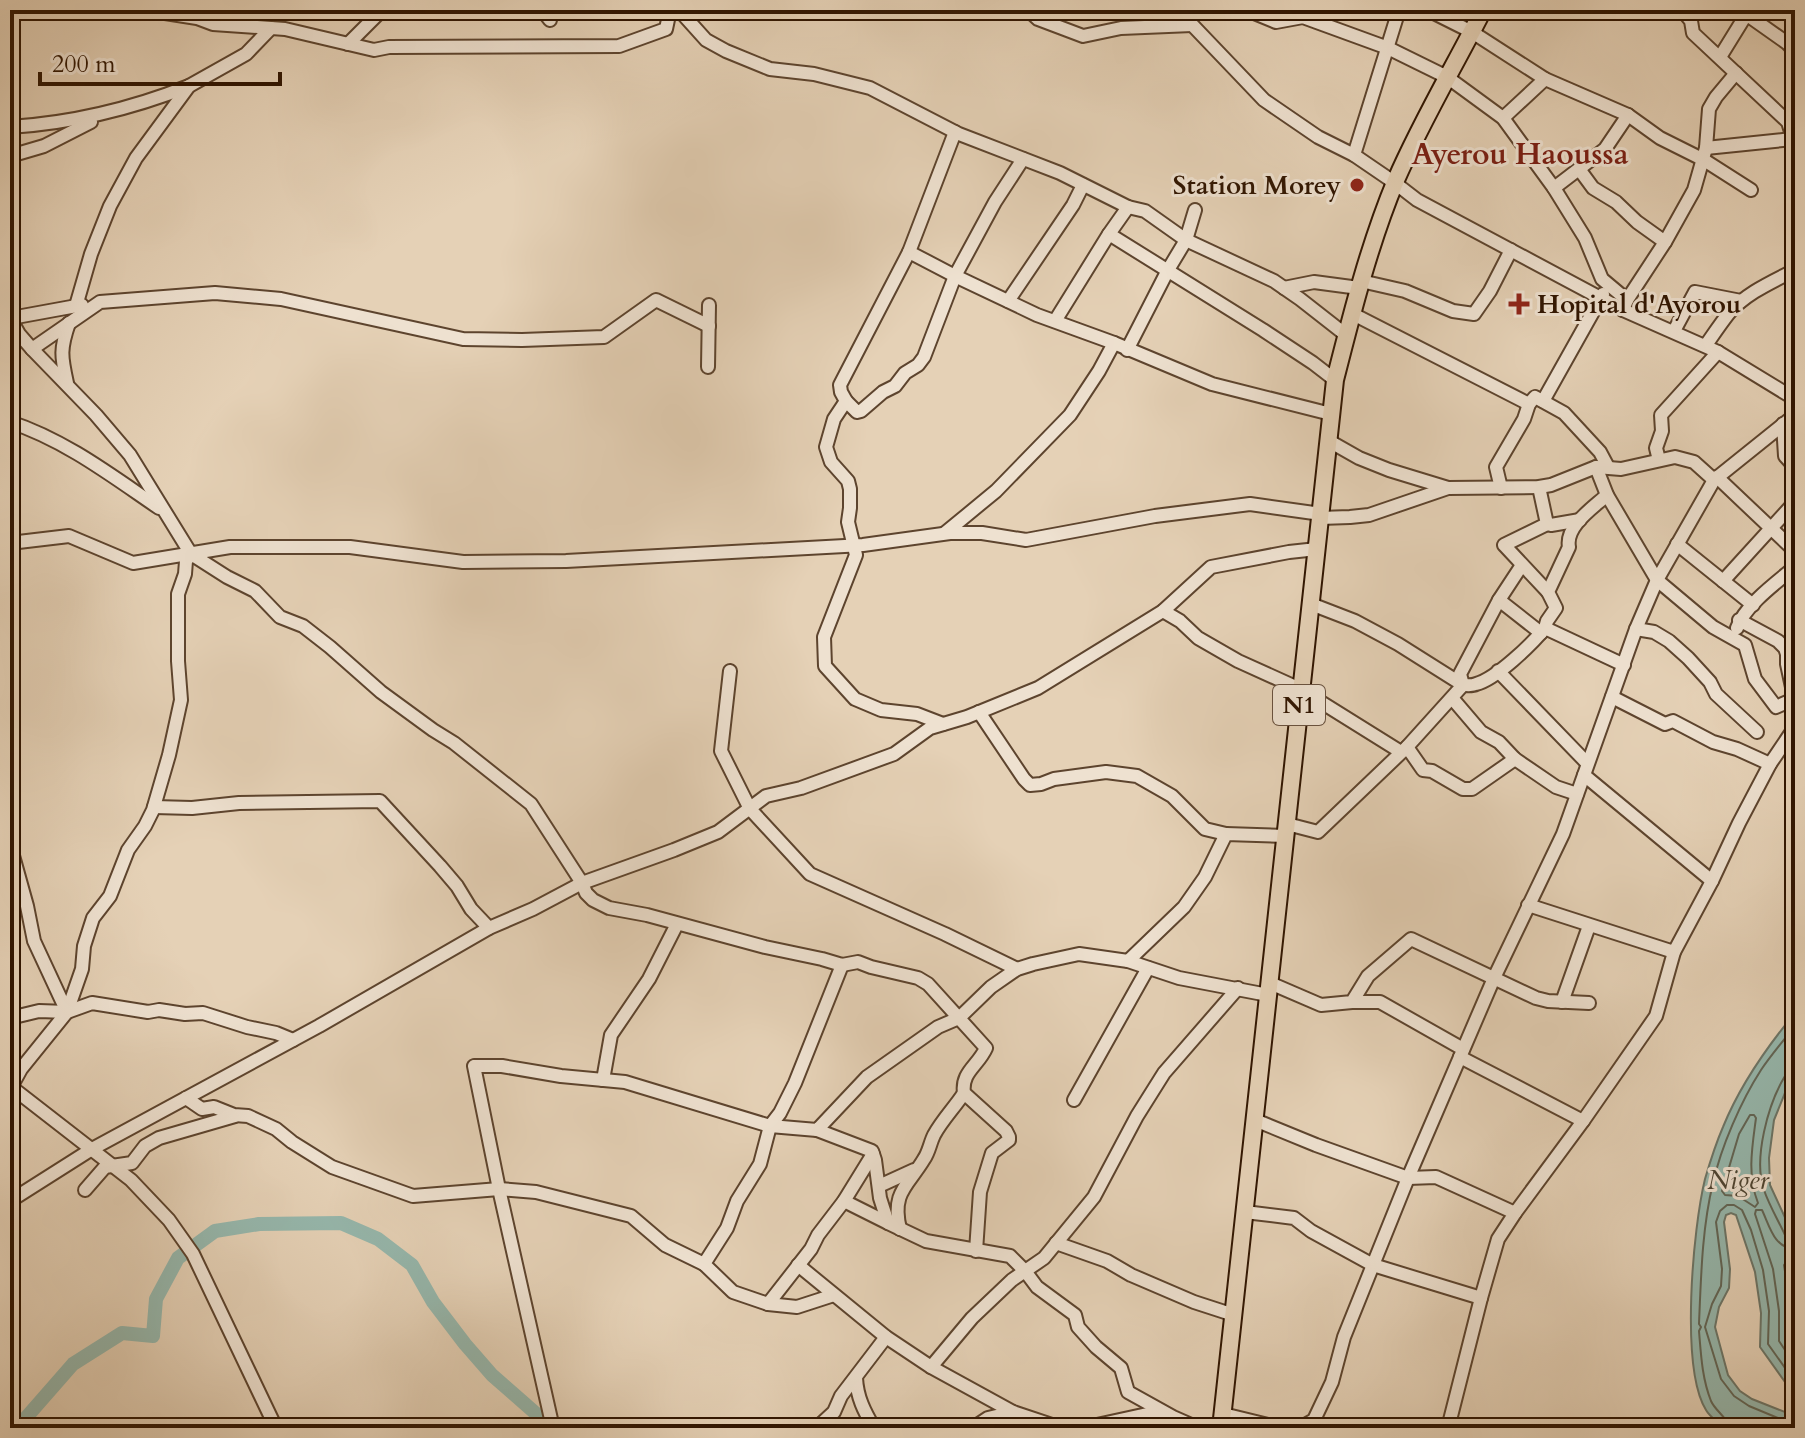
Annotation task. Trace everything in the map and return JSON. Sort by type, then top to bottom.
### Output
[{"type":"main road","name":"N1","points":[[1222,1421],[1335,380],[1351,313],[1395,183],[1416,135],[1483,10]]},
{"type":"street","points":[[146,10],[197,18],[213,24],[285,29],[374,50],[389,47],[619,46],[666,29],[670,10]]},
{"type":"street","points":[[348,44],[382,10]]},
{"type":"street","points":[[679,10],[706,40],[726,51],[770,69],[814,74],[870,88],[955,132],[1060,173],[1128,207],[1145,211],[1186,240],[1274,281],[1346,335]]},
{"type":"street","points":[[1028,10],[1038,19],[1083,36],[1121,28],[1192,25]]},
{"type":"street","points":[[1178,10],[1264,100],[1318,137],[1354,155],[1417,200],[1599,298],[1625,305],[1706,345],[1795,399]]},
{"type":"street","points":[[1247,10],[1276,22],[1303,17],[1388,48],[1447,77],[1503,118],[1554,188],[1585,238],[1602,279],[1625,305]]},
{"type":"street","points":[[1354,155],[1399,10]]},
{"type":"street","points":[[1428,10],[1472,32],[1545,79],[1628,115],[1660,138],[1705,154],[1751,190]]},
{"type":"street","points":[[1682,10],[1691,21],[1693,33],[1792,118],[1794,142],[1705,154]]},
{"type":"street","points":[[1720,57],[1748,12],[1795,51]]},
{"type":"street","points":[[10,127],[50,124],[151,102],[189,86],[246,54],[271,28]]},
{"type":"street","points":[[1625,305],[1694,190],[1705,154],[1709,109],[1736,73]]},
{"type":"street","points":[[1503,118],[1545,79]]},
{"type":"street","points":[[76,306],[91,254],[110,206],[136,158],[189,86]]},
{"type":"street","points":[[10,156],[44,146],[108,113]]},
{"type":"street","points":[[1554,188],[1605,149],[1628,115]]},
{"type":"street","points":[[955,132],[909,252],[840,385],[846,401],[857,412],[895,386],[924,357],[955,276],[995,202],[1023,159]]},
{"type":"street","points":[[1579,169],[1593,188],[1616,202],[1665,242]]},
{"type":"street","points":[[1008,301],[1073,205],[1083,185]]},
{"type":"street","points":[[1055,321],[1128,207]]},
{"type":"street","points":[[1127,350],[1186,240],[1195,210]]},
{"type":"street","points":[[1109,234],[1335,380]]},
{"type":"street","points":[[1284,288],[1314,282],[1360,284],[1405,291],[1453,311],[1474,314],[1511,250]]},
{"type":"street","points":[[909,252],[1037,315],[1212,384],[1331,414]]},
{"type":"street","points":[[1706,345],[1741,301],[1795,270]]},
{"type":"street","points":[[1501,488],[1496,467],[1609,285]]},
{"type":"street","points":[[1674,331],[1695,292],[1741,301]]},
{"type":"street","points":[[709,326],[656,300],[604,337],[463,339],[281,299],[215,293],[100,302],[10,318],[32,349],[130,455],[191,554],[255,591],[280,617],[303,626],[339,653],[381,692],[454,743],[531,804],[586,893],[600,904],[765,947],[842,965],[858,962],[924,980],[986,1048],[965,1077],[964,1093],[1009,1137],[992,1153],[980,1192],[976,1251]]},
{"type":"street","points":[[32,349],[100,302]]},
{"type":"street","points":[[708,367],[709,305]]},
{"type":"street","points":[[1351,313],[1536,403],[1564,413],[1600,452],[1607,495],[1657,580],[1694,612],[1745,645],[1755,679],[1776,707],[1794,700],[1785,648],[1739,620]]},
{"type":"street","points":[[68,386],[61,355],[69,323]]},
{"type":"street","points":[[944,534],[1005,483],[1070,415],[1114,343]]},
{"type":"street","points":[[1659,460],[1656,448],[1662,431],[1661,415],[1718,352]]},
{"type":"street","points":[[846,401],[834,419],[826,447],[831,462],[848,481],[848,522],[856,555],[824,637],[825,666],[855,699],[881,710],[917,714],[943,724]]},
{"type":"street","points":[[1300,1428],[1314,1420],[1332,1382],[1344,1337],[1408,1178],[1494,978],[1563,834],[1636,629],[1657,580],[1716,478],[1795,415]]},
{"type":"street","points":[[10,422],[72,450],[165,512]]},
{"type":"street","points":[[1783,424],[1785,456],[1795,467]]},
{"type":"street","points":[[1329,441],[1389,470],[1448,488],[1539,487],[1602,467],[1621,469],[1675,457],[1694,462],[1716,478],[1795,551]]},
{"type":"street","points":[[1539,487],[1547,524]]},
{"type":"street","points":[[10,543],[69,536],[133,563],[230,547],[350,547],[463,562],[551,562],[760,552],[944,534],[982,533],[1026,540],[1155,516],[1250,504],[1320,516],[1350,517],[1369,515],[1448,488]]},
{"type":"street","points":[[1548,592],[1569,547],[1567,540],[1573,528],[1607,495]]},
{"type":"street","points":[[1723,581],[1795,502]]},
{"type":"street","points":[[1311,604],[1388,638],[1463,685],[1477,684],[1523,652],[1543,630],[1556,608],[1548,592],[1504,545],[1547,524],[1580,520]]},
{"type":"street","points":[[1677,544],[1753,605]]},
{"type":"street","points":[[10,1201],[92,1149],[293,1040],[489,928],[582,883],[718,832],[766,796],[801,788],[894,754],[930,728],[1038,688],[1163,611],[1211,567],[1317,549]]},
{"type":"street","points":[[191,554],[186,561],[178,594],[181,700],[154,807],[128,850],[110,896],[93,918],[84,946],[82,969],[67,1012],[30,1057],[11,1087],[131,1180],[169,1220],[193,1254],[276,1428]]},
{"type":"street","points":[[1463,685],[1460,674],[1499,600],[1522,565]]},
{"type":"street","points":[[1732,638],[1739,620],[1795,567]]},
{"type":"street","points":[[1499,600],[1543,630],[1624,665]]},
{"type":"street","points":[[1163,611],[1180,621],[1198,638],[1238,661],[1300,689],[1404,750],[1423,770],[1432,771],[1463,789],[1472,789],[1515,759]]},
{"type":"street","points":[[1636,629],[1654,632],[1669,641],[1710,682],[1716,694],[1757,732]]},
{"type":"street","points":[[730,671],[721,751],[750,809],[810,874],[1017,969]]},
{"type":"street","points":[[1498,671],[1586,769],[1712,881]]},
{"type":"street","points":[[979,712],[1030,785],[1106,772],[1137,776],[1172,796],[1205,829],[1226,834],[1286,830],[1318,832],[1404,750],[1463,685]]},
{"type":"street","points":[[1612,697],[1665,724],[1673,721],[1713,742],[1770,764]]},
{"type":"street","points":[[1452,698],[1481,732],[1499,742],[1515,759],[1556,787],[1577,794]]},
{"type":"street","points":[[1448,1428],[1498,1239],[1656,1016],[1674,952],[1770,764],[1795,727]]},
{"type":"street","points":[[154,807],[380,801],[440,866],[489,928]]},
{"type":"street","points":[[1128,961],[1184,907],[1205,877],[1226,834]]},
{"type":"street","points":[[10,845],[34,941],[67,1012]]},
{"type":"street","points":[[1528,905],[1674,952]]},
{"type":"street","points":[[603,1080],[611,1035],[649,979],[677,924]]},
{"type":"street","points":[[1562,1002],[1589,926]]},
{"type":"street","points":[[1352,1002],[1368,976],[1411,939],[1536,998],[1589,1003]]},
{"type":"street","points":[[817,1130],[867,1077],[938,1027],[959,1018],[991,987],[1017,969],[1079,954],[1128,961],[1179,978],[1238,988],[1269,989],[1321,1005],[1380,1002],[1462,1053],[1583,1121]]},
{"type":"street","points":[[704,1264],[727,1228],[737,1201],[760,1164],[770,1126],[795,1083],[842,965]]},
{"type":"street","points":[[1074,1100],[1148,968]]},
{"type":"street","points":[[931,1367],[972,1318],[1012,1280],[1044,1258],[1094,1197],[1164,1073],[1238,988]]},
{"type":"street","points":[[10,1018],[39,1011],[67,1012],[92,1003],[148,1012],[203,1013],[293,1040]]},
{"type":"street","points":[[553,1428],[474,1066],[502,1066],[625,1082],[770,1126],[817,1130],[872,1151],[880,1198],[894,1226]]},
{"type":"street","points":[[894,1226],[901,1193],[925,1157],[935,1134],[964,1093]]},
{"type":"street","points":[[186,1098],[202,1109],[214,1107],[248,1116],[276,1129],[332,1167],[413,1196],[499,1189],[536,1192],[631,1216],[665,1245],[704,1264],[733,1292],[768,1304],[797,1307],[834,1295]]},
{"type":"street","points":[[85,1190],[105,1167],[132,1163],[145,1146],[159,1138],[238,1115]]},
{"type":"street","points":[[1255,1120],[1408,1178],[1436,1177],[1515,1213]]},
{"type":"street","points":[[768,1304],[811,1249],[873,1154]]},
{"type":"street","points":[[879,1186],[917,1168]]},
{"type":"street","points":[[844,1201],[926,1241],[1010,1256],[1037,1287],[1075,1315],[1078,1327],[1121,1368],[1128,1392],[1198,1428]]},
{"type":"street","points":[[1245,1212],[1294,1218],[1311,1231],[1373,1265],[1481,1298]]},
{"type":"street","points":[[1056,1243],[1107,1261],[1131,1275],[1194,1302],[1234,1315]]},
{"type":"street","points":[[798,1265],[886,1337],[931,1367],[1013,1412],[1061,1428]]},
{"type":"street","points":[[837,1428],[821,1424],[834,1412],[841,1396],[886,1337]]},
{"type":"street","points":[[856,1378],[861,1405],[874,1428]]},
{"type":"street","points":[[1083,1428],[1161,1411]]},
{"type":"street","points":[[973,1428],[988,1418],[1013,1412]]},
{"type":"street","points":[[1222,1421],[1280,1428]]},
{"type":"water","name":"Niger","points":[[1795,1013],[1795,1075],[1774,1120],[1769,1158],[1770,1185],[1795,1239],[1795,1396],[1760,1347],[1761,1313],[1755,1272],[1736,1215],[1731,1213],[1726,1215],[1724,1222],[1730,1269],[1729,1288],[1719,1307],[1715,1327],[1728,1375],[1740,1391],[1795,1416],[1795,1428],[1723,1428],[1706,1410],[1693,1363],[1691,1297],[1701,1201],[1716,1146],[1737,1096],[1764,1053]]},
{"type":"waterway","points":[[17,1428],[73,1364],[122,1333],[153,1336],[156,1299],[178,1258],[215,1231],[259,1224],[341,1223],[378,1239],[412,1265],[433,1302],[492,1375],[556,1428]]},
{"type":"place","name":"Station Morey","points":[[1357,185]]},
{"type":"place","name":"Hopital d'Ayorou","points":[[1519,304]]},
{"type":"district","name":"Ayerou Haoussa","points":[[1520,154]]}]
